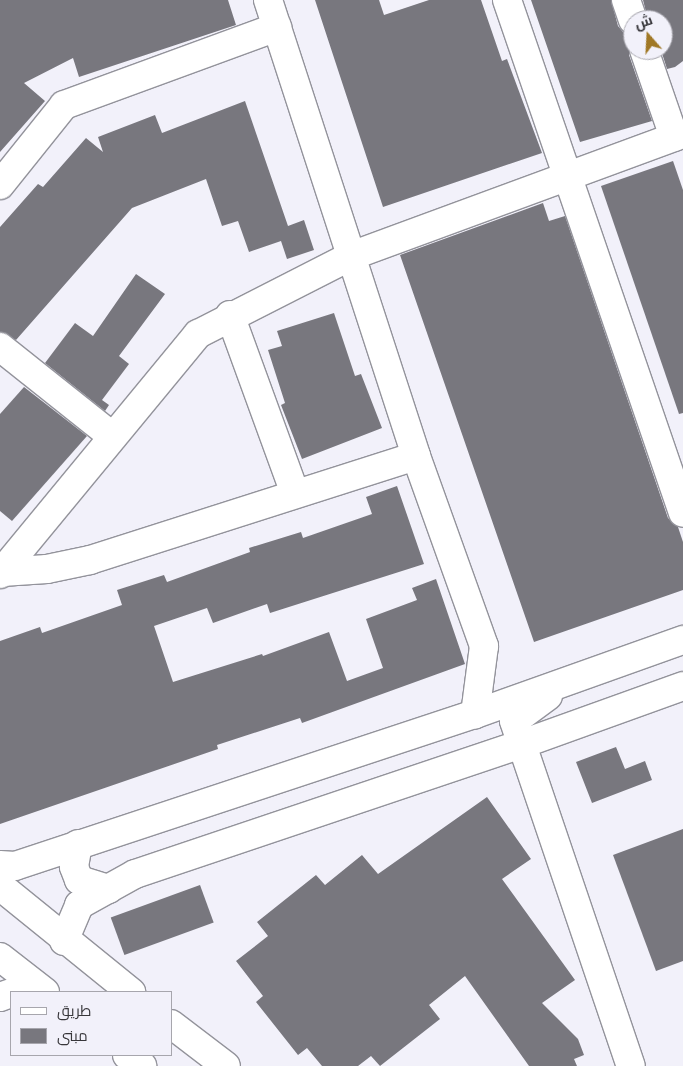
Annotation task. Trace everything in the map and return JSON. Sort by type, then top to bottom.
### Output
[{"type":"street","points":[[268,0],[416,456],[484,646],[475,714]]},
{"type":"street","points":[[507,0],[683,513]]},
{"type":"street","points":[[0,185],[64,105],[277,27]]},
{"type":"street","points":[[1,573],[198,334],[230,315],[351,256],[679,135],[648,60]]},
{"type":"street","points":[[230,315],[295,494]]},
{"type":"street","points":[[0,347],[112,436]]},
{"type":"street","points":[[1,573],[47,569],[90,560],[416,456]]},
{"type":"street","points":[[0,864],[15,866],[475,714],[683,640]]},
{"type":"street","points":[[571,680],[514,722],[632,1066]]},
{"type":"street","points":[[64,940],[79,905],[135,874],[522,744],[683,686]]},
{"type":"street","points":[[78,844],[74,867],[79,880],[109,889]]},
{"type":"street","points":[[0,886],[64,940],[130,991]]},
{"type":"street","points":[[0,957],[26,991]]},
{"type":"street","points":[[172,1025],[226,1066]]},
{"type":"street","points":[[128,1056],[142,1066]]},
{"type":"building","points":[[0,0],[228,0],[236,25],[79,77],[73,58],[24,83],[45,101],[0,152]]},
{"type":"building","points":[[315,0],[379,0],[384,15],[429,0],[481,0],[502,61],[507,59],[542,153],[383,207]]},
{"type":"building","points":[[531,0],[611,0],[618,26],[623,32],[623,60],[631,60],[652,121],[580,142]]},
{"type":"building","points":[[643,0],[683,0],[683,61],[675,67],[667,69],[664,60],[673,60],[673,10],[646,10]]},
{"type":"building","points":[[245,101],[288,226],[304,220],[314,250],[287,259],[281,241],[249,252],[238,221],[222,226],[206,179],[132,208],[16,340],[0,332],[0,227],[38,184],[43,187],[86,138],[103,152],[98,137],[155,115],[162,133]]},
{"type":"building","points":[[673,161],[683,190],[683,413],[679,414],[601,186]]},
{"type":"building","points":[[543,203],[549,221],[565,216],[668,518],[678,527],[683,542],[683,590],[534,642],[400,255]]},
{"type":"building","points":[[136,274],[165,294],[119,356],[129,364],[102,400],[109,405],[105,411],[45,363],[75,323],[93,336]]},
{"type":"building","points":[[334,313],[355,376],[361,374],[382,428],[302,459],[281,405],[285,403],[268,350],[282,346],[277,331]]},
{"type":"building","points":[[24,387],[87,436],[12,521],[0,511],[0,414]]},
{"type":"building","points":[[397,486],[424,564],[270,613],[267,604],[213,623],[207,608],[154,626],[173,682],[262,654],[263,656],[329,632],[347,681],[383,668],[366,619],[417,600],[412,588],[436,579],[465,664],[302,723],[300,718],[217,745],[218,749],[0,824],[0,641],[40,627],[42,633],[122,605],[117,590],[164,575],[167,582],[250,552],[249,548],[301,532],[303,538],[372,514],[366,497]]},
{"type":"building","points":[[616,747],[625,769],[645,761],[652,780],[592,803],[576,762]]},
{"type":"building","points":[[487,797],[531,859],[502,879],[575,980],[542,1003],[578,1039],[584,1055],[574,1059],[577,1066],[529,1066],[465,976],[429,1005],[440,1019],[380,1066],[371,1056],[358,1066],[322,1066],[307,1048],[298,1055],[256,1002],[263,996],[236,961],[268,936],[257,922],[316,875],[325,885],[362,855],[378,874]]},
{"type":"building","points":[[683,829],[683,961],[656,971],[613,855]]},
{"type":"building","points":[[200,885],[214,923],[124,955],[111,917]]}]
